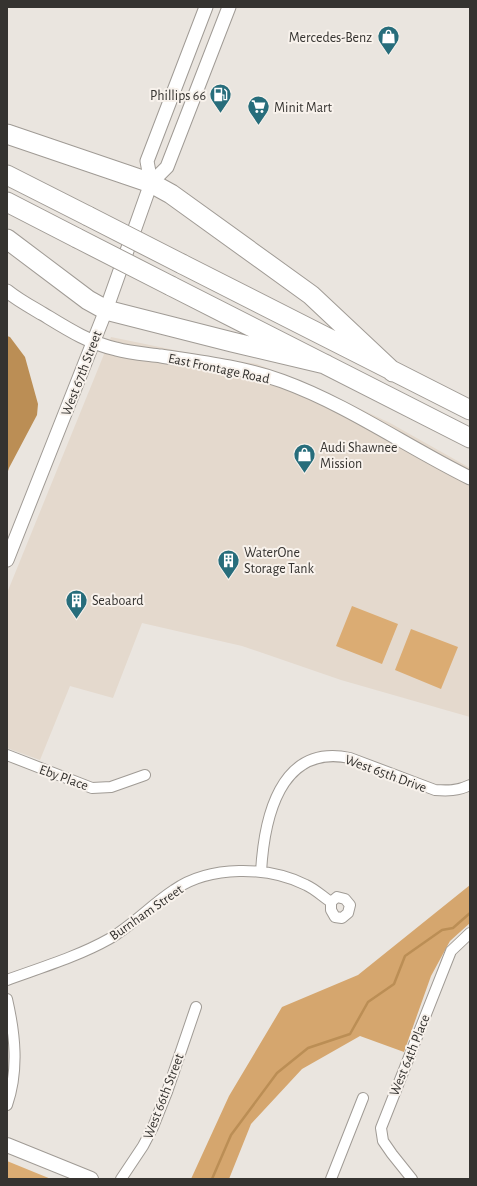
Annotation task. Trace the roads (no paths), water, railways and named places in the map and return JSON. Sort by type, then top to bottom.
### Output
[{"type":"highway","points":[[7,134],[151,183],[171,194],[311,295],[393,372]]},
{"type":"highway","points":[[7,175],[470,410]]},
{"type":"highway","points":[[7,202],[470,438]]},
{"type":"highway","points":[[7,239],[88,300],[106,310],[325,364]]},
{"type":"main road","points":[[7,1145],[91,1179]]},
{"type":"street","name":"West 67th Street","points":[[151,183],[147,161],[206,7]]},
{"type":"street","name":"West 67th Street","points":[[7,560],[106,310],[151,183],[167,167],[229,7]]},
{"type":"street","points":[[180,73],[200,81]]},
{"type":"street","name":"East Frontage Road","points":[[7,291],[78,335],[93,342],[116,349],[223,366],[256,373],[281,381],[348,411],[470,478]]},
{"type":"street","name":"Eby Place","points":[[7,755],[92,788],[111,787],[145,775]]},
{"type":"street","name":"West 65th Drive","points":[[261,872],[269,816],[278,792],[285,781],[296,769],[311,760],[326,756],[341,756],[350,758],[435,790],[449,791],[463,789],[470,785]]},
{"type":"street","name":"Burnham Street","points":[[7,980],[85,950],[109,939],[132,924],[176,888],[208,875],[228,872],[261,872],[288,878],[306,885],[331,902]]},
{"type":"street","name":"West 64th Place","points":[[412,1179],[383,1140],[381,1128],[451,951],[470,933]]},
{"type":"street","points":[[7,999],[13,1023],[15,1047],[14,1073],[7,1105]]},
{"type":"street","name":"West 66th Street","points":[[121,1179],[143,1146],[160,1112],[196,1007]]},
{"type":"street","points":[[331,1179],[363,1098]]},
{"type":"waterway","points":[[212,1179],[231,1135],[277,1073],[308,1048],[350,1034],[368,1002],[394,984],[405,956],[442,930],[453,928],[470,913]]},
{"type":"place","name":"Mercedes-Benz","points":[[388,56]]},
{"type":"place","name":"Phillips 66","points":[[221,114]]},
{"type":"place","name":"Minit Mart","points":[[258,126]]},
{"type":"place","name":"Audi Shawnee Mission","points":[[304,474]]},
{"type":"place","name":"WaterOne Storage Tank","points":[[228,580]]},
{"type":"place","name":"Seaboard","points":[[76,620]]}]
